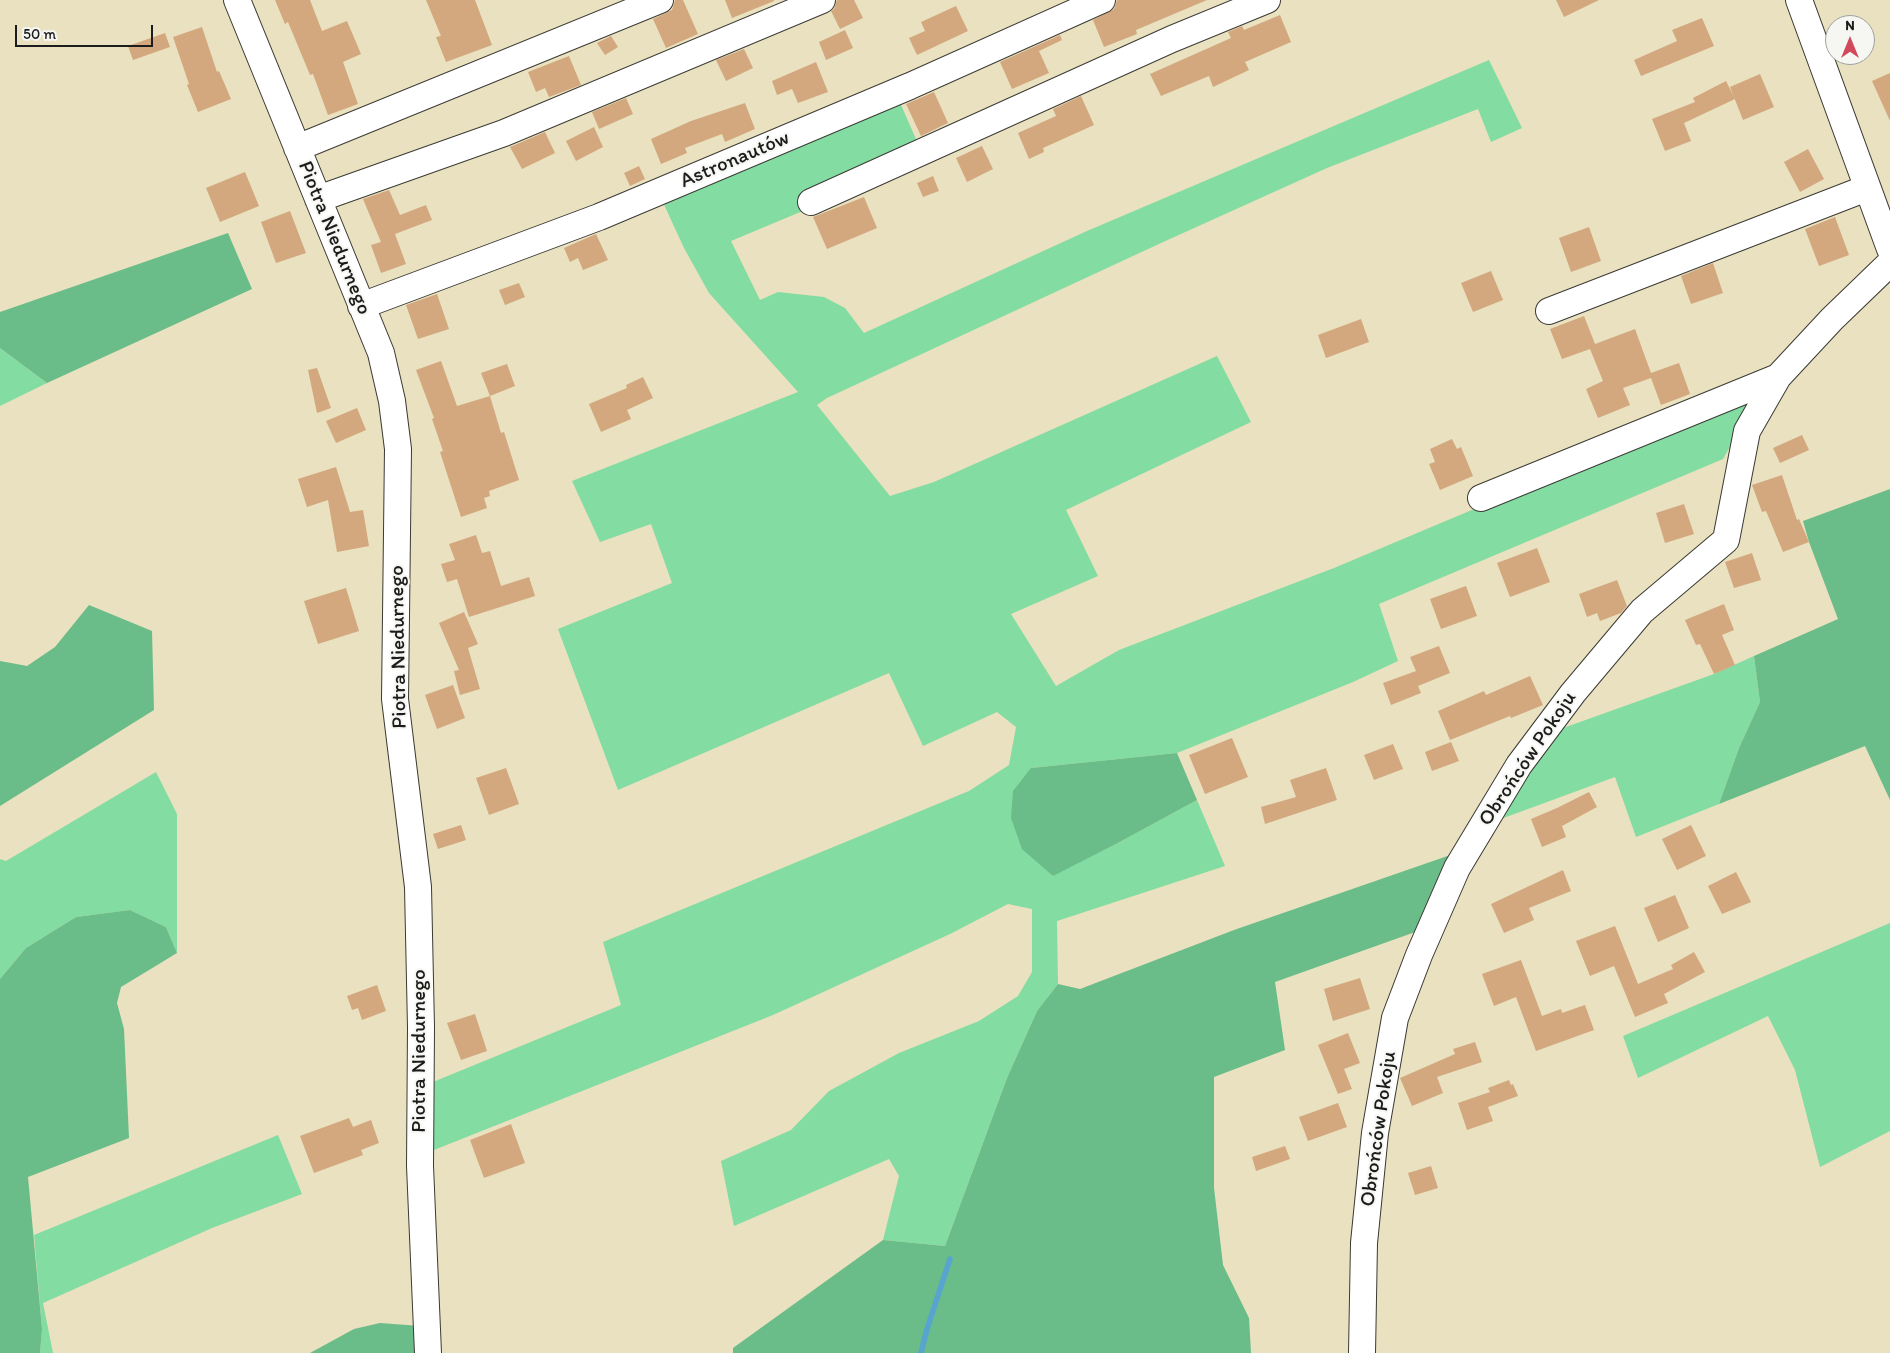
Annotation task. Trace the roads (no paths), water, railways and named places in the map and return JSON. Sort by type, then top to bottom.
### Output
[{"type":"street","name":"Piotra Niedurnego","points":[[237,0],[385,366],[392,401],[398,449],[395,699],[418,887],[421,1028],[420,1166],[428,1353]]},
{"type":"street","points":[[297,148],[660,0]]},
{"type":"street","points":[[318,199],[504,133],[822,0]]},
{"type":"street","name":"Astronautów","points":[[361,306],[599,218],[910,86],[1102,0]]},
{"type":"street","points":[[811,202],[1172,39],[1267,0]]},
{"type":"street","points":[[1799,0],[1890,249]]},
{"type":"street","points":[[1549,311],[1867,188]]},
{"type":"street","name":"Obrońców Pokoju","points":[[1362,1353],[1364,1243],[1375,1133],[1395,1018],[1419,955],[1457,868],[1519,765],[1573,692],[1642,611],[1726,540],[1747,431],[1778,377],[1890,263]]},
{"type":"street","points":[[1481,498],[1778,377]]},
{"type":"waterway","points":[[921,1353],[950,1259]]}]
